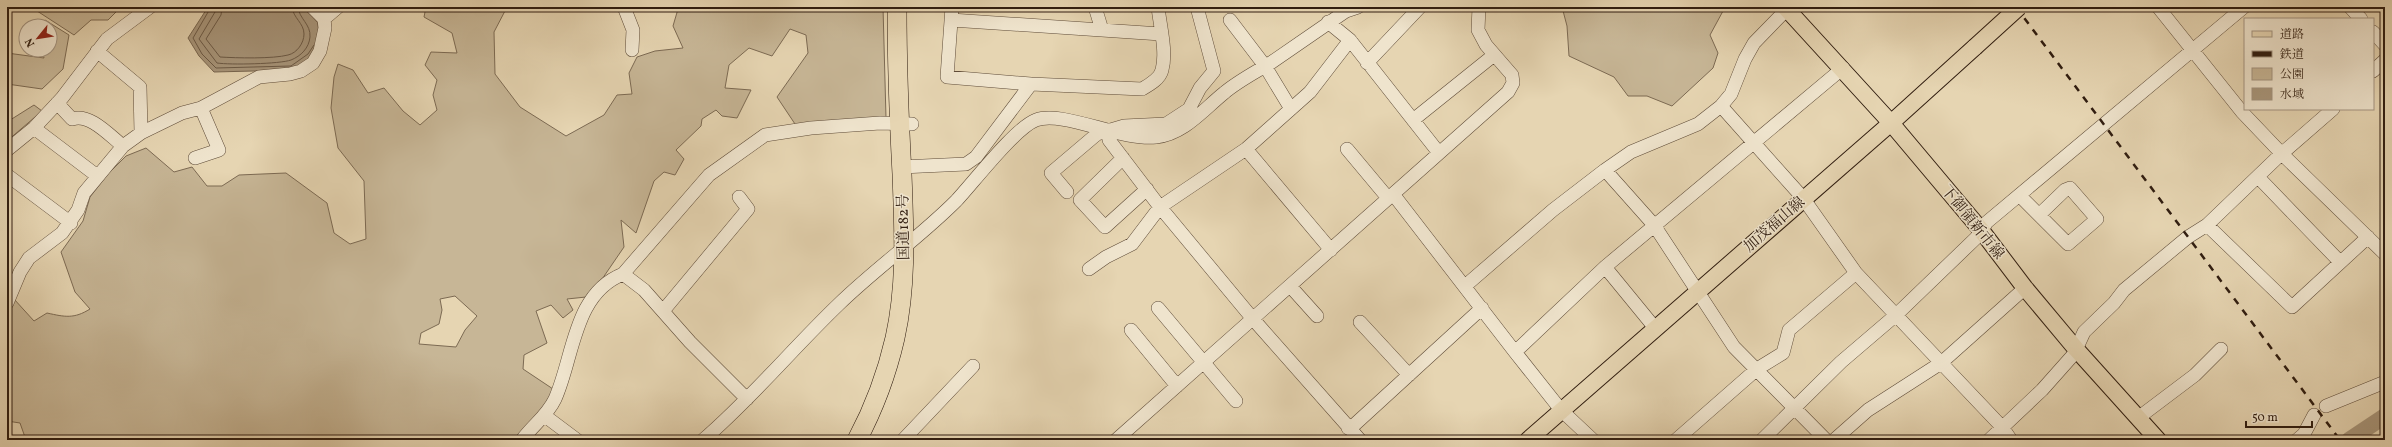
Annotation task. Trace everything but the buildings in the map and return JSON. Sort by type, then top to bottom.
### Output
[{"type":"highway","name":"国道182号","points":[[897,7],[906,124]]},
{"type":"highway","name":"国道182号","points":[[869,440],[896,378],[906,338],[913,290],[906,124],[908,7]]},
{"type":"highway","name":"国道182号","points":[[857,440],[872,408],[895,338],[910,243]]},
{"type":"main road","name":"加茂福山線","points":[[1528,440],[1803,198],[1891,123],[2019,7]]},
{"type":"main road","name":"下御領新市線","points":[[1786,8],[1843,68],[1891,123],[1981,230],[2025,288],[2076,349],[2158,440]]},
{"type":"street","points":[[7,150],[34,128],[57,103],[107,40],[150,7]]},
{"type":"street","points":[[7,303],[20,272],[29,258],[53,242],[71,223],[84,193],[96,175],[123,146],[141,133],[182,113],[201,108],[260,77],[290,74],[301,71],[313,63],[320,51],[325,28],[324,19],[312,7]]},
{"type":"street","points":[[324,19],[338,7]]},
{"type":"street","points":[[624,7],[633,30],[632,50]]},
{"type":"street","points":[[1095,7],[1102,30]]},
{"type":"street","points":[[1158,7],[1161,34],[1162,71],[1153,83],[1142,89],[1031,84],[947,77],[951,13],[1102,30],[1161,34]]},
{"type":"street","points":[[1066,192],[1051,173],[1097,134],[1108,132],[1124,126],[1166,124],[1189,109],[1200,88],[1214,71],[1198,11],[1199,7]]},
{"type":"street","points":[[703,440],[747,399],[840,303],[955,202],[996,156],[1035,120],[1052,117],[1108,132],[1154,137],[1169,134],[1192,121],[1224,93],[1328,22],[1346,11],[1358,7]]},
{"type":"street","points":[[1367,63],[1420,7]]},
{"type":"street","points":[[1116,440],[1331,250],[1511,87],[1513,83],[1512,75],[1494,55],[1478,30],[1479,7]]},
{"type":"street","points":[[2158,7],[2192,52],[2242,112],[2282,154],[2385,254]]},
{"type":"street","points":[[1762,440],[1841,362],[1896,315],[1976,238],[1987,222],[2020,196],[2244,7]]},
{"type":"street","points":[[2350,7],[2360,18]]},
{"type":"street","points":[[1465,286],[1553,210],[1605,170],[1631,152],[1698,124],[1721,106],[1731,94],[1745,59],[1754,43],[1786,8]]},
{"type":"street","points":[[1230,20],[1265,66],[1291,109]]},
{"type":"street","points":[[1328,22],[1350,40],[1439,153]]},
{"type":"street","points":[[2374,33],[2385,45]]},
{"type":"street","points":[[1089,269],[1106,257],[1132,244],[1160,207],[1246,149],[1310,92],[1350,40]]},
{"type":"street","points":[[97,51],[140,87],[141,133]]},
{"type":"street","points":[[1413,120],[1494,55]]},
{"type":"street","points":[[2374,70],[2385,60]]},
{"type":"street","points":[[1515,352],[1605,267],[1843,68]]},
{"type":"street","points":[[907,166],[966,164],[976,157],[1031,84]]},
{"type":"street","points":[[57,103],[72,119],[78,117],[87,118],[123,146]]},
{"type":"street","points":[[1721,106],[1803,198],[1856,273],[2002,427],[2011,440]]},
{"type":"street","points":[[195,158],[219,150],[201,108]]},
{"type":"street","points":[[1989,440],[2042,390],[2076,349],[2084,332],[2114,303],[2124,290],[2188,237],[2207,225],[2282,154],[2332,110]]},
{"type":"street","points":[[522,440],[545,416],[562,380],[574,333],[586,310],[600,290],[614,278],[623,274],[709,175],[765,135],[811,128],[880,123],[906,124]]},
{"type":"street","points":[[34,128],[96,175]]},
{"type":"street","points":[[1108,132],[1110,140],[1160,207],[1253,319],[1360,440]]},
{"type":"street","points":[[1246,149],[1331,250]]},
{"type":"street","points":[[1347,149],[1391,196],[1465,286],[1561,410],[1593,440]]},
{"type":"street","points":[[1123,158],[1080,200],[1105,227],[1146,189]]},
{"type":"street","points":[[1605,170],[1654,226],[1696,292],[1734,347],[1826,440]]},
{"type":"street","points":[[7,175],[71,223]]},
{"type":"street","points":[[2258,177],[2340,262]]},
{"type":"street","points":[[2020,196],[2039,215]]},
{"type":"street","points":[[663,311],[748,209],[739,197]]},
{"type":"street","points":[[2207,225],[2292,307],[2368,237]]},
{"type":"street","points":[[1605,267],[1655,328]]},
{"type":"street","points":[[1676,440],[1757,369],[1783,353],[1789,330],[1856,273]]},
{"type":"street","points":[[623,274],[644,290],[690,342],[747,399]]},
{"type":"street","points":[[1290,286],[1317,316]]},
{"type":"street","points":[[1834,440],[1868,410],[1941,363],[2025,288]]},
{"type":"street","points":[[1158,308],[1236,401]]},
{"type":"street","points":[[1348,428],[1353,426],[1482,308]]},
{"type":"street","points":[[1360,322],[1409,375]]},
{"type":"street","points":[[1131,330],[1177,386]]},
{"type":"street","points":[[2138,418],[2194,375],[2221,349]]},
{"type":"street","points":[[903,440],[973,366]]},
{"type":"street","points":[[2326,406],[2385,382]]},
{"type":"street","points":[[2297,440],[2304,434],[2314,415]]},
{"type":"street","points":[[545,416],[577,440]]},
{"type":"green space","points":[[12,7],[121,7],[108,20],[91,20],[74,35],[58,25],[58,18],[48,18],[34,9]]},
{"type":"green space","points":[[426,7],[503,7],[506,9],[494,32],[495,74],[520,107],[566,136],[604,115],[617,95],[632,94],[629,73],[637,57],[655,51],[683,48],[673,26],[678,9],[682,7],[883,7],[886,118],[799,130],[777,97],[808,53],[806,35],[790,29],[772,56],[749,48],[729,65],[725,88],[751,90],[737,118],[722,116],[716,110],[702,119],[701,126],[676,150],[684,159],[675,175],[664,172],[654,181],[636,233],[621,220],[624,247],[598,285],[586,297],[567,299],[573,310],[563,318],[551,305],[536,311],[547,343],[524,355],[523,369],[553,389],[541,417],[521,440],[26,440],[20,423],[7,421],[7,313],[14,299],[34,321],[47,313],[74,316],[90,309],[75,292],[61,252],[83,221],[90,197],[108,174],[126,156],[146,148],[174,172],[192,167],[207,186],[222,186],[239,175],[286,173],[327,203],[334,233],[350,244],[366,239],[364,181],[338,148],[331,108],[334,77],[338,64],[353,70],[368,93],[384,88],[403,111],[420,125],[437,110],[433,95],[437,80],[425,65],[431,52],[457,53],[452,33],[424,17]],"holes":[[[455,296],[477,316],[465,330],[456,347],[419,344],[421,333],[439,324],[442,310],[440,299]]]},
{"type":"green space","points":[[1562,7],[1721,7],[1723,11],[1710,35],[1718,53],[1713,68],[1672,106],[1647,96],[1628,96],[1614,77],[1569,56],[1567,26]]},
{"type":"green space","points":[[58,28],[69,35],[63,69],[42,89],[7,84],[7,53],[18,54],[18,58],[58,58]]},
{"type":"green space","points":[[34,105],[42,111],[7,141],[7,122]]},
{"type":"water","points":[[208,7],[306,7],[318,23],[319,36],[311,57],[293,70],[214,72],[199,56],[188,38]]},
{"type":"waterway","points":[[2349,440],[2385,416]]},
{"type":"railway","points":[[2016,7],[2340,440]]}]
